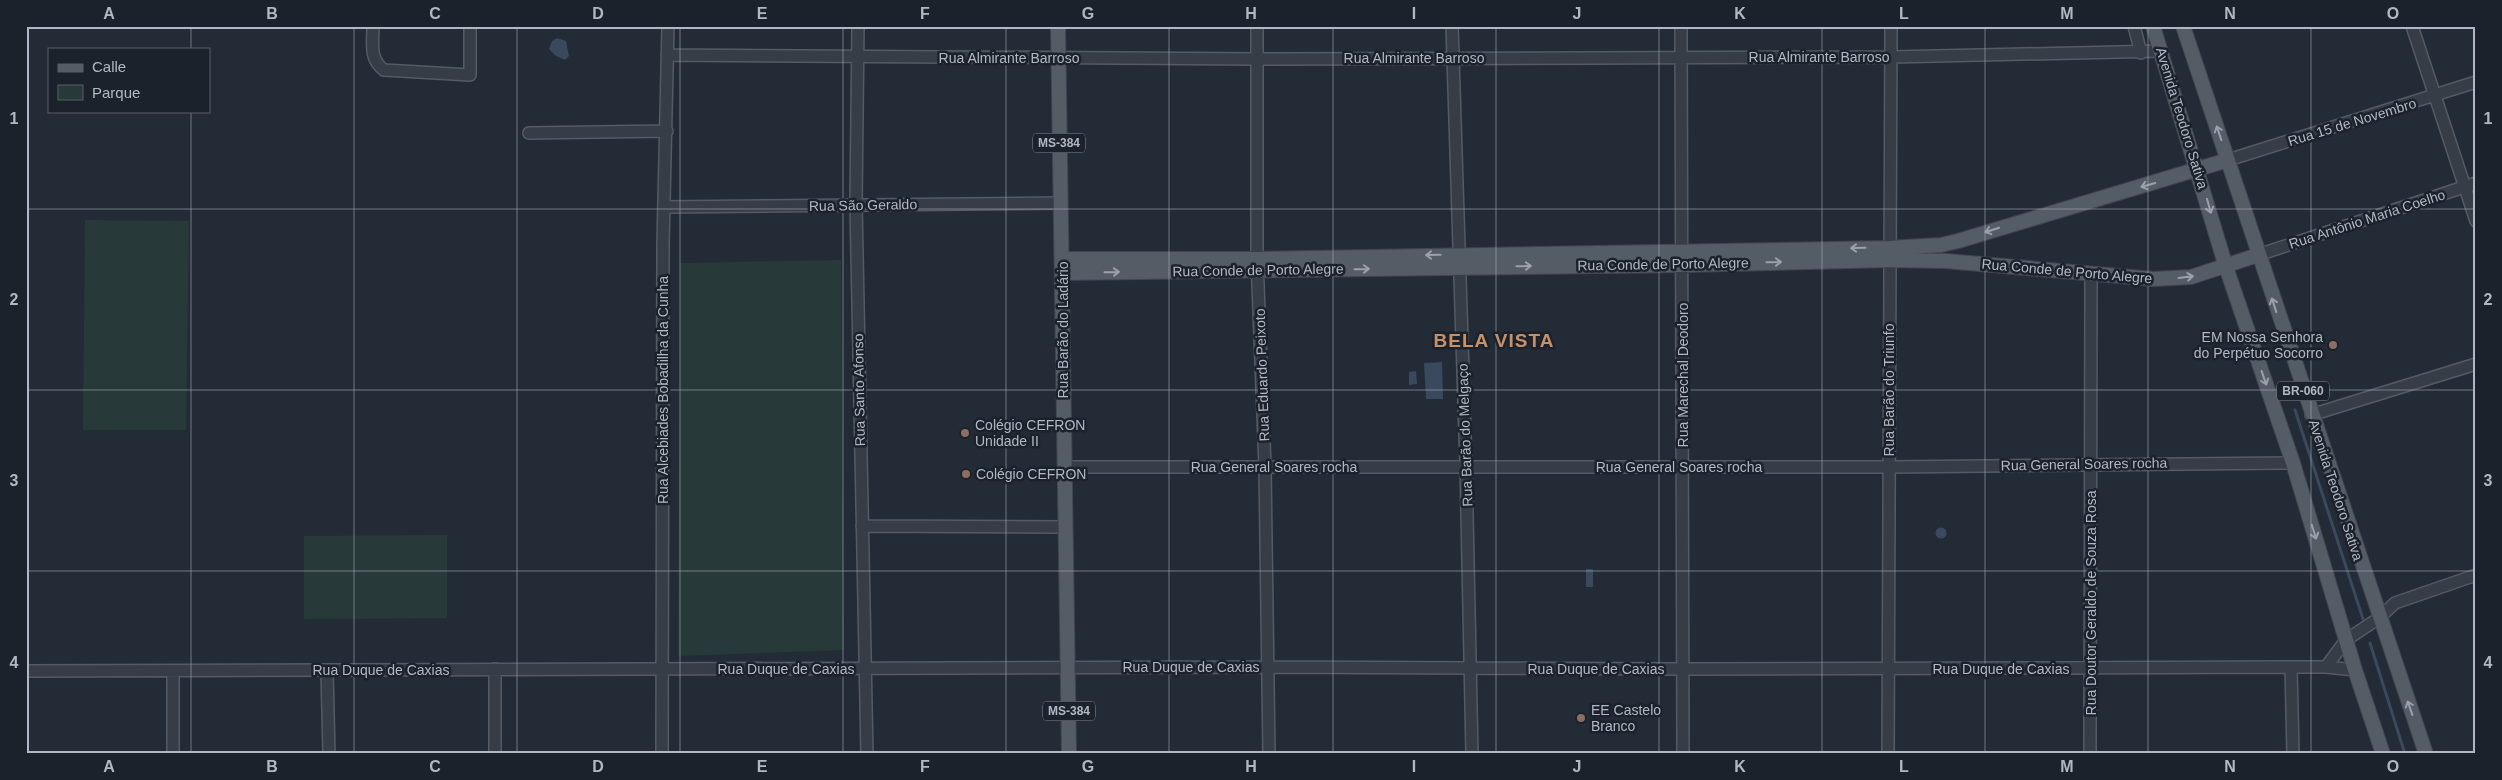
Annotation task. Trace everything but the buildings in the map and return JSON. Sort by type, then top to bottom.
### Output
[{"type":"main road","name":"Rua Barão do Ladário","points":[[1058,26],[1063,266],[1065,527],[1070,668],[1069,754]]},
{"type":"main road","name":"Avenida Teodoro Sativa","points":[[2152,26],[2226,267],[2293,463],[2355,670],[2383,754]]},
{"type":"main road","name":"Avenida Teodoro Sativa","points":[[2183,26],[2311,415],[2426,754]]},
{"type":"main road","name":"Rua Conde de Porto Alegre","points":[[1889,254],[1958,241],[2198,171],[2228,160]]},
{"type":"main road","name":"Rua Conde de Porto Alegre","points":[[1063,266],[1258,265],[1889,254],[1946,261],[2154,279],[2191,277],[2258,255]]},
{"type":"street","points":[[373,26],[372,57],[376,64],[384,70],[470,75],[470,26]]},
{"type":"street","name":"Rua Alcebiades Bobadilha da Cunha","points":[[662,754],[664,670],[665,207],[668,26]]},
{"type":"street","name":"Rua Santo Afonso","points":[[858,26],[856,204],[867,754]]},
{"type":"street","name":"Rua Eduardo Peixoto","points":[[1257,26],[1258,265],[1265,467],[1266,666],[1269,754]]},
{"type":"street","name":"Rua Barão do Melgaço","points":[[1452,26],[1466,466],[1472,754]]},
{"type":"street","name":"Rua Marechal Deodoro","points":[[1681,26],[1683,754]]},
{"type":"street","name":"Rua Barão do Triunfo","points":[[1888,754],[1891,26]]},
{"type":"street","points":[[2134,26],[2141,53]]},
{"type":"street","points":[[2412,26],[2434,96],[2470,184],[2476,220]]},
{"type":"street","name":"Rua Almirante Barroso","points":[[667,56],[1058,59],[1681,58],[1892,57],[2141,53],[2161,51]]},
{"type":"street","name":"Rua 15 de Novembro","points":[[2228,160],[2476,82]]},
{"type":"street","points":[[529,133],[667,131]]},
{"type":"street","name":"Rua Antônio Maria Coelho","points":[[2258,255],[2470,184]]},
{"type":"street","name":"Rua São Geraldo","points":[[665,207],[856,204],[1061,204]]},
{"type":"street","name":"Rua Doutor Geraldo de Souza Rosa","points":[[2090,754],[2091,273]]},
{"type":"street","points":[[2311,415],[2476,364]]},
{"type":"street","name":"Rua General Soares rocha","points":[[1064,466],[1890,467],[2091,463],[2293,463]]},
{"type":"street","points":[[862,526],[1065,527]]},
{"type":"street","points":[[2326,667],[2346,640],[2379,618],[2395,603],[2404,598],[2476,575]]},
{"type":"street","name":"Rua Duque de Caxias","points":[[26,671],[664,670],[1266,666],[1683,670],[2326,667],[2355,670]]},
{"type":"street","points":[[2291,668],[2293,754]]},
{"type":"street","points":[[495,670],[496,754]]},
{"type":"street","points":[[173,671],[174,754]]},
{"type":"street","points":[[328,671],[329,754]]},
{"type":"green space","points":[[85,220],[189,221],[186,430],[83,430]]},
{"type":"green space","points":[[841,260],[844,650],[678,656],[680,263]]},
{"type":"green space","points":[[447,535],[447,618],[304,619],[304,536]]},
{"type":"water","points":[[557,38],[566,41],[569,56],[565,60],[556,56],[549,49],[552,41]]},
{"type":"water","points":[[1442,362],[1443,399],[1426,399],[1424,363]]},
{"type":"water","points":[[1416,371],[1417,384],[1409,385],[1409,372]]},
{"type":"water","points":[[1941,527],[1947,533],[1941,539],[1935,533]]},
{"type":"water","points":[[1586,569],[1593,569],[1593,587],[1586,587]]},
{"type":"waterway","points":[[2295,410],[2363,619]]},
{"type":"waterway","points":[[2370,643],[2405,754]]},
{"type":"place","name":"EM Nossa Senhora do Perpétuo Socorro","points":[[2333,345]]},
{"type":"place","name":"Colégio CEFRON Unidade II","points":[[965,433]]},
{"type":"place","name":"Colégio CEFRON","points":[[966,474]]},
{"type":"place","name":"EE Castelo Branco","points":[[1581,718]]},
{"type":"district","name":"BELA VISTA","points":[[1494,340]]}]
